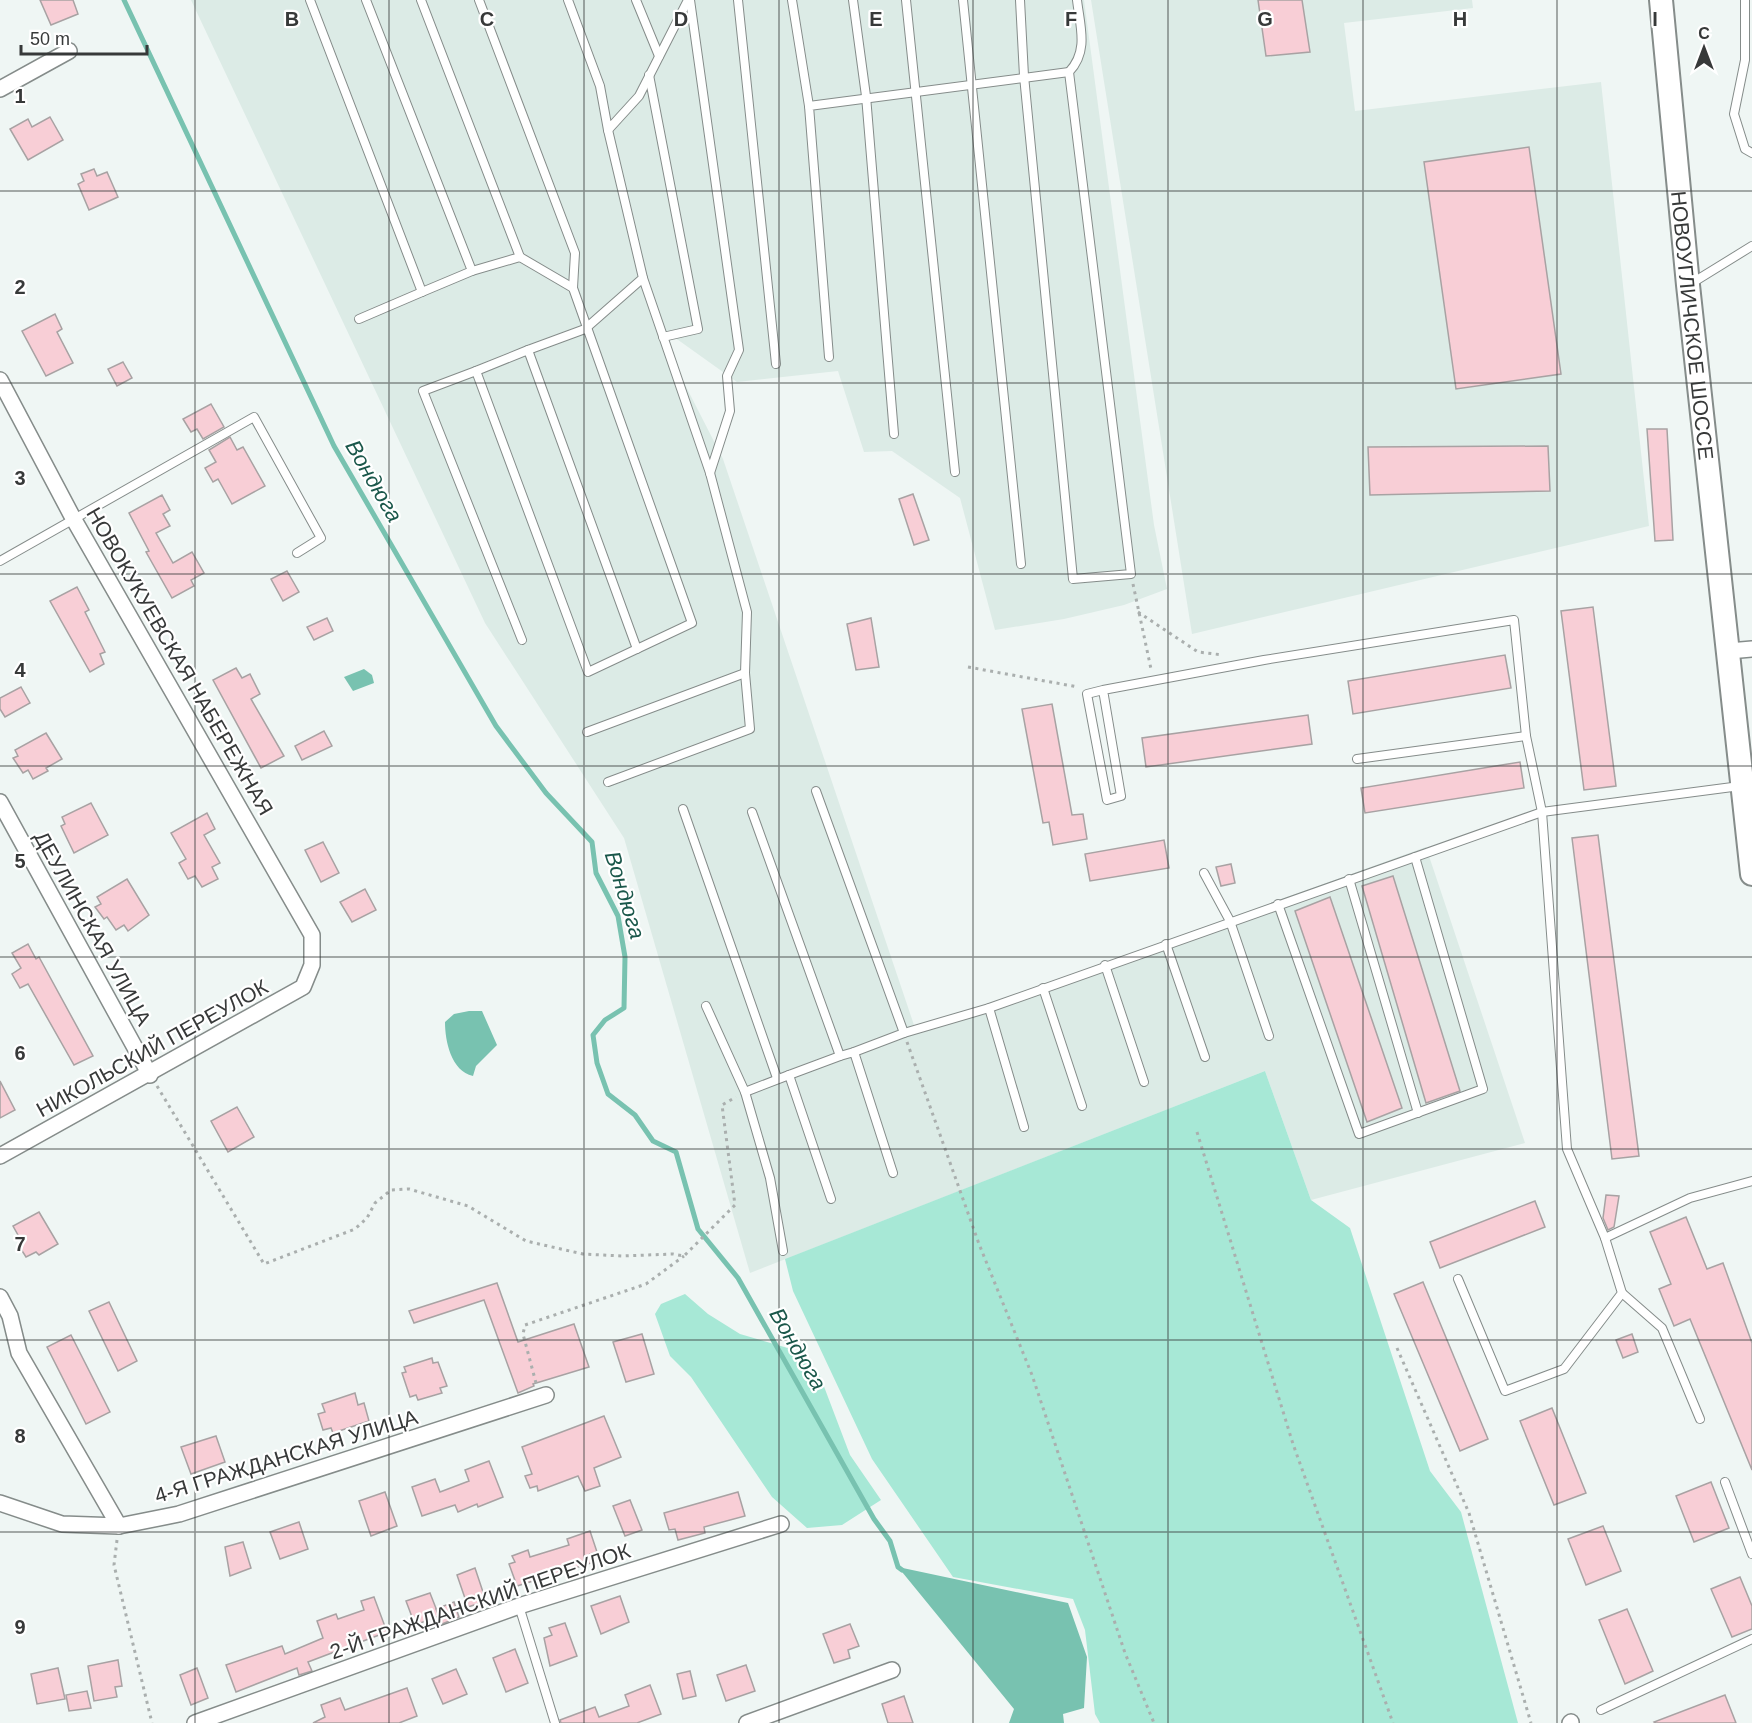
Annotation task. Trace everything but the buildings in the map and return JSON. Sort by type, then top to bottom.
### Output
[{"type":"main road","name":"НОВОУГЛИЧСКОЕ ШОССЕ","points":[[1661,0],[1688,285],[1752,874]]},
{"type":"street","points":[[0,90],[69,51]]},
{"type":"street","name":"НОВОКУКУЕВСКАЯ НАБЕРЕЖНАЯ","points":[[0,380],[73,518],[312,935],[312,965]]},
{"type":"street","points":[[1729,651],[1752,649]]},
{"type":"street","name":"ДЕУЛИНСКАЯ УЛИЦА","points":[[0,802],[150,1075]]},
{"type":"street","name":"НИКОЛЬСКИЙ ПЕРЕУЛОК","points":[[0,1156],[150,1075],[303,987],[312,965]]},
{"type":"street","points":[[0,1297],[10,1316],[19,1353],[119,1526]]},
{"type":"street","name":"4-Я ГРАЖДАНСКАЯ УЛИЦА","points":[[0,1503],[62,1524],[119,1526],[179,1514],[543,1396]]},
{"type":"street","name":"2-Й ГРАЖДАНСКИЙ ПЕРЕУЛОК","points":[[195,1723],[519,1606],[781,1524]]},
{"type":"street","points":[[747,1723],[892,1670]]},
{"type":"lane","points":[[310,0],[422,292]]},
{"type":"lane","points":[[366,0],[472,271]]},
{"type":"lane","points":[[421,0],[520,257],[573,288]]},
{"type":"lane","points":[[476,371],[588,672],[692,623],[585,329],[573,288],[575,253],[479,0]]},
{"type":"lane","points":[[568,0],[575,25],[600,86],[608,130],[643,278],[710,473],[747,612],[745,673],[750,729],[608,782]]},
{"type":"lane","points":[[636,0],[659,56]]},
{"type":"lane","points":[[608,130],[639,96],[689,0]]},
{"type":"lane","points":[[689,0],[739,350],[728,376],[730,411],[710,473]]},
{"type":"lane","points":[[738,0],[776,364]]},
{"type":"lane","points":[[792,0],[809,106],[829,357]]},
{"type":"lane","points":[[853,0],[866,96],[894,434]]},
{"type":"lane","points":[[906,0],[954,472]]},
{"type":"lane","points":[[963,0],[1021,564]]},
{"type":"lane","points":[[1020,0],[1024,76],[1074,579],[1131,574],[1069,72]]},
{"type":"lane","points":[[809,106],[866,96],[917,92],[1024,76],[1069,72],[1078,62],[1083,48],[1077,0]]},
{"type":"lane","points":[[1745,0],[1745,60],[1734,114],[1744,149],[1752,153]]},
{"type":"lane","points":[[649,75],[698,329],[663,337]]},
{"type":"lane","points":[[1688,285],[1752,246]]},
{"type":"lane","points":[[359,319],[472,271],[520,257]]},
{"type":"lane","points":[[522,640],[423,391],[585,329],[643,278]]},
{"type":"lane","points":[[528,350],[637,649]]},
{"type":"lane","points":[[0,561],[254,417],[321,538],[297,553]]},
{"type":"lane","points":[[1103,690],[1121,796],[1107,800],[1087,694],[1103,690],[1264,660],[1514,620],[1526,736],[1542,812],[1567,1149],[1605,1238],[1622,1293],[1662,1328],[1700,1419]]},
{"type":"lane","points":[[587,732],[745,673]]},
{"type":"lane","points":[[1357,759],[1526,736]]},
{"type":"lane","points":[[745,1092],[777,1078],[904,1033],[989,1008],[1542,812],[1742,786]]},
{"type":"lane","points":[[816,791],[904,1033]]},
{"type":"lane","points":[[683,809],[777,1078]]},
{"type":"lane","points":[[752,812],[840,1056]]},
{"type":"lane","points":[[1278,904],[1359,1134],[1483,1089],[1415,856]]},
{"type":"lane","points":[[1204,873],[1230,921],[1269,1036]]},
{"type":"lane","points":[[1349,879],[1418,1113]]},
{"type":"lane","points":[[1166,944],[1205,1057]]},
{"type":"lane","points":[[1106,965],[1144,1082]]},
{"type":"lane","points":[[1043,988],[1083,1106]]},
{"type":"lane","points":[[706,1006],[745,1092],[770,1178],[783,1251]]},
{"type":"lane","points":[[989,1008],[1024,1127]]},
{"type":"lane","points":[[854,1052],[893,1173]]},
{"type":"lane","points":[[789,1075],[831,1199]]},
{"type":"lane","points":[[1605,1238],[1690,1198],[1752,1180]]},
{"type":"lane","points":[[1458,1279],[1505,1392],[1564,1369],[1622,1293]]},
{"type":"lane","points":[[1725,1482],[1752,1554]]},
{"type":"lane","points":[[519,1606],[555,1723]]},
{"type":"lane","points":[[1601,1710],[1752,1639]]},
{"type":"path","points":[[1131,574],[1154,681]]},
{"type":"path","points":[[1138,612],[1198,652],[1231,656]]},
{"type":"path","points":[[968,667],[1078,687],[1087,694]]},
{"type":"path","points":[[904,1033],[979,1244],[1032,1375],[1125,1653],[1154,1723]]},
{"type":"path","points":[[150,1075],[264,1264],[355,1229],[367,1218],[375,1203],[391,1190],[408,1188],[468,1206],[526,1241],[583,1254],[622,1256],[674,1254],[684,1256]]},
{"type":"path","points":[[543,1396],[523,1334],[525,1325],[646,1284],[684,1256],[735,1205],[722,1105],[745,1092]]},
{"type":"path","points":[[1197,1132],[1293,1444],[1393,1723]]},
{"type":"path","points":[[1397,1348],[1469,1513],[1531,1723]]},
{"type":"path","points":[[119,1526],[114,1565],[152,1723]]},
{"type":"shaded area","points":[[191,0],[1084,0],[1154,525],[1167,589],[1124,605],[1064,619],[995,630],[960,498],[892,451],[864,452],[838,371],[737,382],[653,322],[723,459],[915,1028],[1007,998],[1426,847],[1525,1143],[1311,1200],[1265,1071],[750,1273],[624,838],[485,623]]},
{"type":"shaded area","points":[[1091,0],[1472,0],[1473,8],[1344,23],[1355,111],[1601,82],[1649,526],[1192,634]]},
{"type":"shaded area","points":[[364,669],[372,675],[374,683],[353,691],[344,677]]},
{"type":"shaded area","points":[[482,1011],[497,1045],[476,1066],[473,1076],[465,1073],[454,1062],[445,1030],[445,1022],[454,1014]]},
{"type":"shaded area","points":[[1265,1071],[1311,1200],[1350,1228],[1430,1471],[1461,1512],[1518,1723],[1100,1723],[1095,1714],[1085,1630],[1073,1599],[953,1577],[872,1459],[793,1291],[785,1259]]},
{"type":"shaded area","points":[[685,1294],[708,1314],[740,1334],[791,1349],[820,1376],[850,1455],[881,1500],[842,1525],[807,1528],[772,1497],[691,1377],[670,1356],[655,1314],[661,1304]]},
{"type":"shaded area","points":[[898,1567],[1068,1603],[1087,1657],[1084,1708],[1063,1714],[1064,1723],[1009,1723],[1014,1709]]},
{"type":"waterway","name":"Вондюга","points":[[124,0],[334,446],[496,726],[546,793],[592,842],[596,873],[618,916],[625,957],[624,1008],[605,1020],[593,1035],[597,1063],[608,1094],[635,1115],[653,1141],[676,1152],[698,1229],[738,1278],[874,1519],[890,1541],[898,1567],[902,1570]]}]
